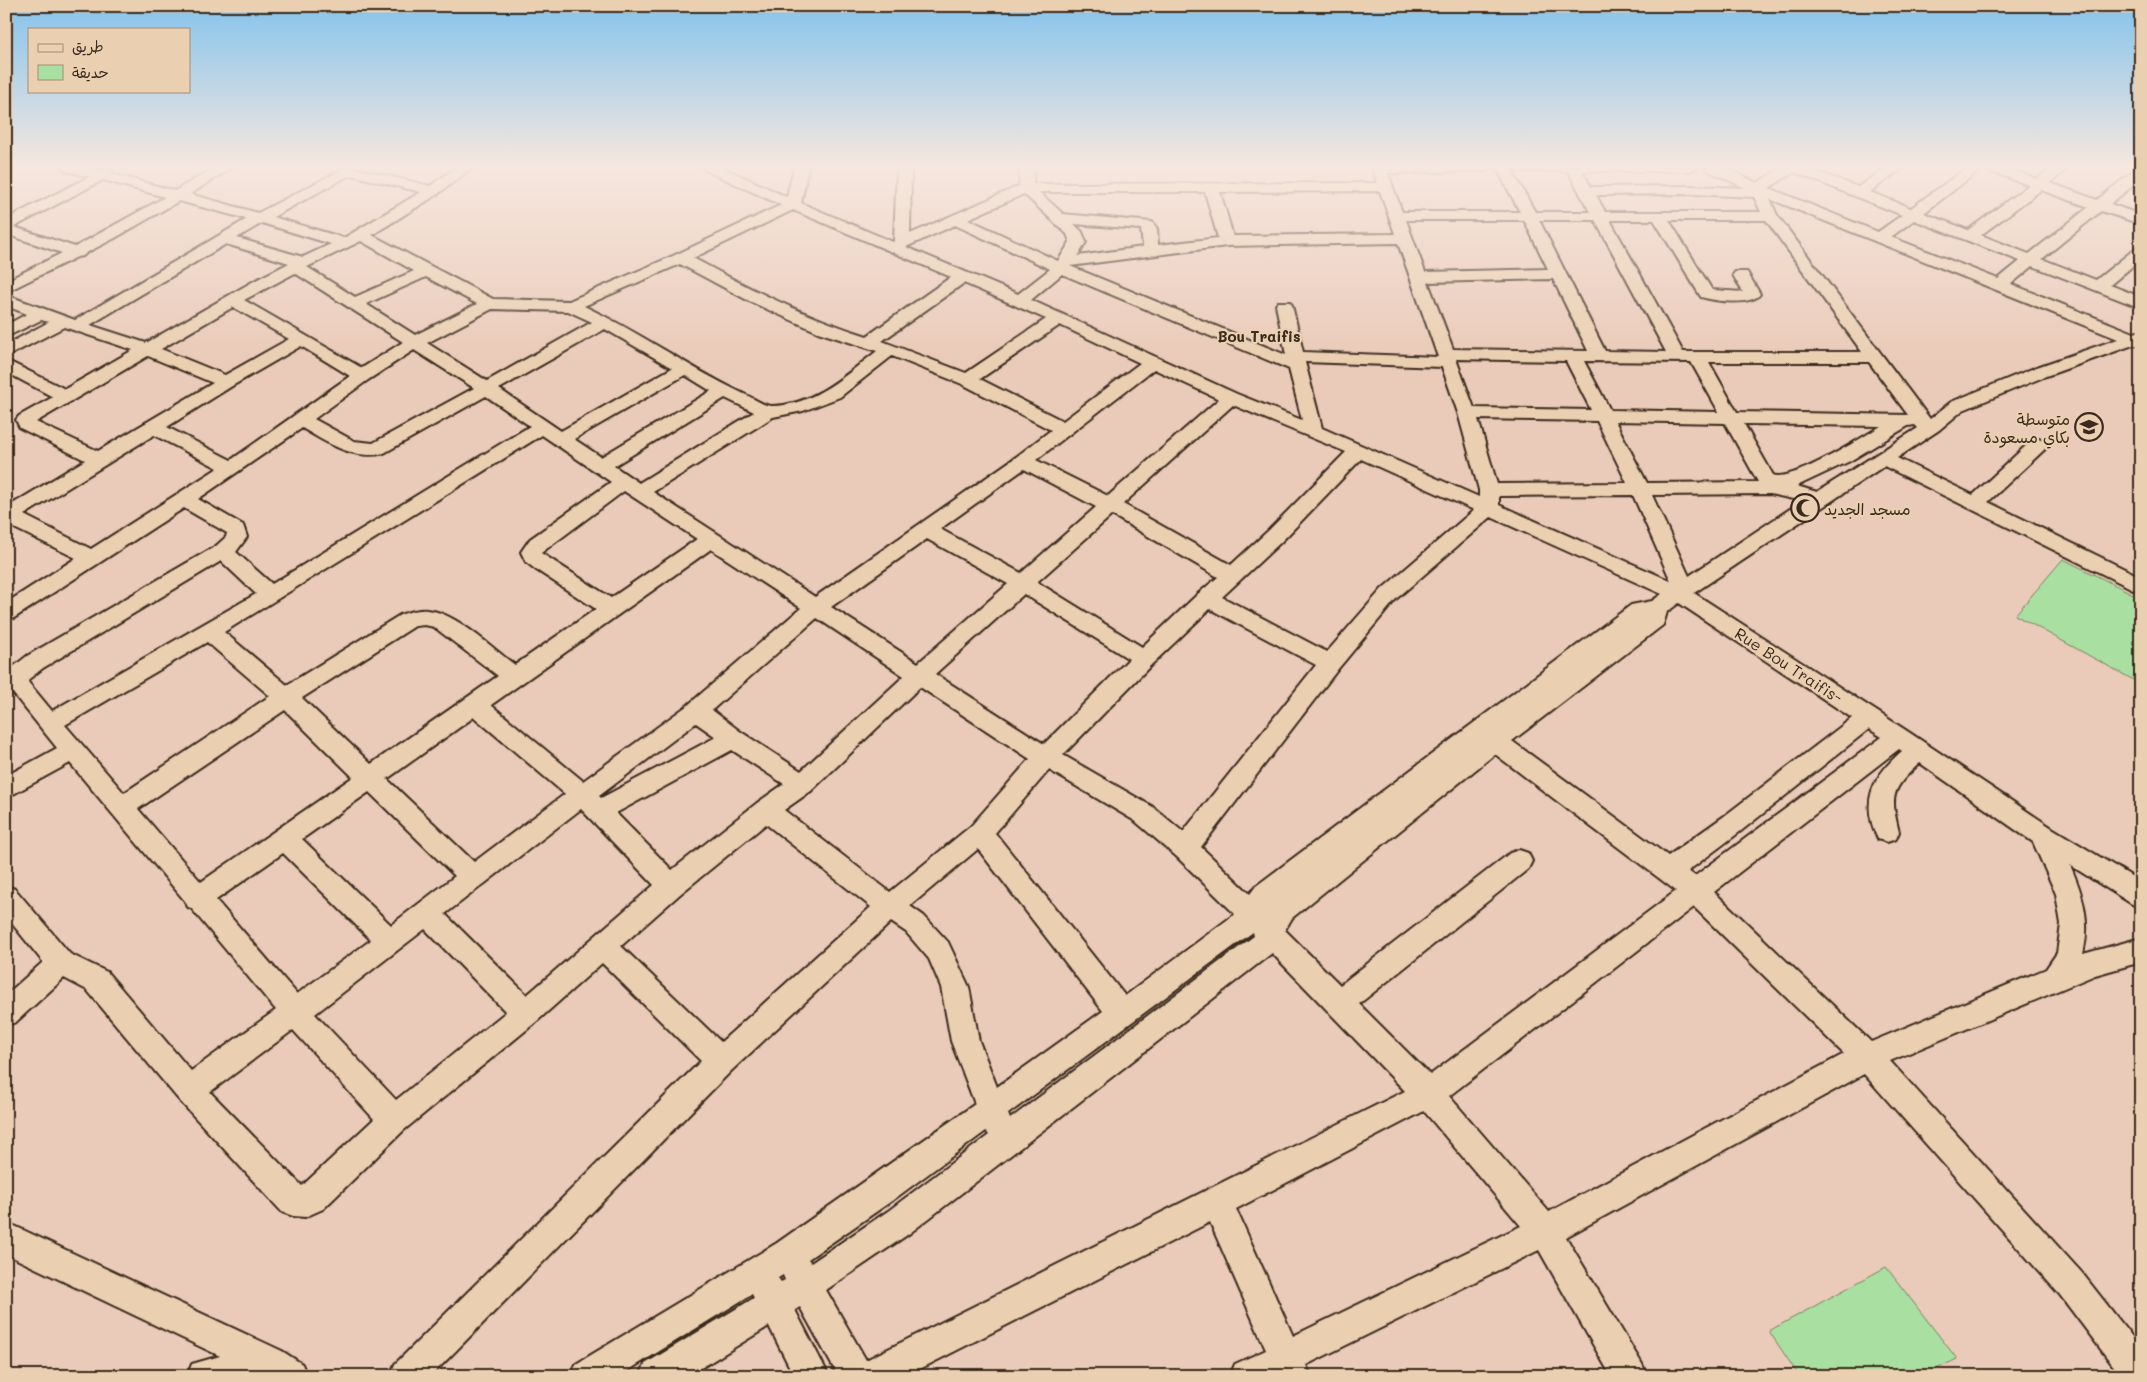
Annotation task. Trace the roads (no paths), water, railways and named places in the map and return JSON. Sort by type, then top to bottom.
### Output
[{"type":"street","points":[[13,231],[78,253]]},
{"type":"street","points":[[6,287],[78,253],[116,231]]},
{"type":"street","points":[[6,352],[70,324],[238,231]]},
{"type":"street","points":[[310,231],[345,243]]},
{"type":"street","points":[[99,459],[26,424],[25,420],[233,300],[299,264],[367,231]]},
{"type":"street","points":[[571,306],[737,231]]},
{"type":"street","name":"Rue Bou Traifis-","points":[[863,231],[898,245],[962,278],[1020,301],[1231,398],[1358,451],[1489,499],[1674,596],[1868,718],[2043,835],[2141,896]]},
{"type":"street","points":[[899,231],[898,245],[930,231]]},
{"type":"street","points":[[984,231],[1296,362],[1572,355],[1875,357]]},
{"type":"street","points":[[1020,301],[1063,265],[1075,249],[1077,238],[1071,231]]},
{"type":"street","points":[[1149,231],[1152,251]]},
{"type":"street","points":[[1225,231],[1228,241]]},
{"type":"street","points":[[1401,231],[1419,277],[1467,413],[1489,499]]},
{"type":"street","points":[[1537,231],[1598,355]]},
{"type":"street","points":[[1609,231],[1677,357]]},
{"type":"street","points":[[1669,231],[1708,294],[1743,297],[1752,294],[1752,290],[1741,275]]},
{"type":"street","points":[[1782,231],[1923,423]]},
{"type":"street","points":[[1866,231],[2139,341]]},
{"type":"street","points":[[1881,237],[1888,231]]},
{"type":"street","points":[[1962,231],[2141,303]]},
{"type":"street","points":[[1971,235],[1976,231]]},
{"type":"street","points":[[2000,286],[2067,231]]},
{"type":"street","points":[[361,235],[489,304]]},
{"type":"street","points":[[1063,265],[1228,241],[1403,238]]},
{"type":"street","points":[[225,239],[299,264],[353,304],[486,388],[815,608],[1046,757],[1144,814],[1185,848],[1251,913],[1428,1094],[1545,1231],[1630,1376]]},
{"type":"street","points":[[2098,286],[2141,251]]},
{"type":"street","points":[[681,258],[755,298],[824,328],[871,341],[968,380],[1064,429]]},
{"type":"street","points":[[353,304],[426,271]]},
{"type":"street","points":[[1419,277],[1559,274]]},
{"type":"street","points":[[871,341],[962,278]]},
{"type":"street","points":[[6,300],[40,314],[147,349],[226,382]]},
{"type":"street","points":[[233,300],[362,376]]},
{"type":"street","points":[[6,613],[232,468],[362,376],[414,343],[489,304],[571,306],[605,322],[724,391],[768,412]]},
{"type":"street","points":[[1284,305],[1314,432]]},
{"type":"street","points":[[6,332],[40,314]]},
{"type":"street","points":[[968,380],[1058,319]]},
{"type":"street","points":[[301,420],[353,447],[371,450],[392,442],[605,322]]},
{"type":"street","points":[[7,516],[226,382],[301,339]]},
{"type":"street","points":[[1467,413],[1923,423],[1958,419],[2055,379],[2139,341]]},
{"type":"street","points":[[611,608],[533,557],[531,552],[537,544],[632,487],[768,412],[797,407],[834,393],[890,349]]},
{"type":"street","points":[[1572,355],[1606,417],[1640,487],[1659,533],[1674,596]]},
{"type":"street","points":[[1697,357],[1766,479],[1774,483],[1796,480],[1843,457],[1923,423]]},
{"type":"street","points":[[189,1090],[296,1013],[473,877],[590,802],[815,608],[1023,462],[1153,361]]},
{"type":"street","points":[[6,365],[65,396]]},
{"type":"street","points":[[560,439],[685,368]]},
{"type":"street","points":[[600,466],[724,391]]},
{"type":"street","points":[[6,897],[61,963],[97,981],[189,1090],[293,1202],[305,1202],[312,1198],[394,1120],[526,1013],[671,886],[766,810],[803,784],[1022,582],[1111,506],[1231,398]]},
{"type":"street","points":[[588,1376],[788,1254],[882,1189],[1242,926],[1265,894],[1487,735],[1656,620],[1674,596],[1819,499],[1884,459],[1923,423]]},
{"type":"street","points":[[154,427],[232,468]]},
{"type":"street","points":[[50,723],[270,595],[542,427]]},
{"type":"street","points":[[1976,503],[2038,445]]},
{"type":"street","points":[[407,1376],[721,1061],[890,907],[980,833],[1046,757],[1206,598],[1276,535],[1358,451]]},
{"type":"street","points":[[1884,459],[2141,586]]},
{"type":"street","points":[[1023,462],[1111,506],[1232,575]]},
{"type":"street","points":[[1185,848],[1330,663],[1389,594],[1489,499],[1640,487],[1770,488],[1792,491],[1819,499]]},
{"type":"street","points":[[184,499],[236,530],[238,536],[236,540],[223,551],[35,662],[21,673],[16,680],[19,688],[198,899],[296,1013],[394,1120]]},
{"type":"street","points":[[7,516],[93,558]]},
{"type":"street","points":[[926,530],[1022,582],[1144,658]]},
{"type":"street","points":[[198,899],[711,539]]},
{"type":"street","points":[[223,551],[270,595]]},
{"type":"street","points":[[1206,598],[1330,663]]},
{"type":"street","points":[[121,808],[286,697],[408,620],[429,616],[442,621],[514,677]]},
{"type":"street","points":[[209,631],[286,697],[473,877]]},
{"type":"street","points":[[474,705],[590,802],[671,886]]},
{"type":"street","points":[[696,711],[718,726],[732,739],[803,784]]},
{"type":"street","points":[[1669,870],[1732,824],[1868,718]]},
{"type":"street","points":[[1487,735],[1694,890],[1867,1057],[2071,1284],[2141,1375]]},
{"type":"street","points":[[657,1376],[806,1285],[899,1222],[1264,944],[1283,910],[1487,735]]},
{"type":"street","points":[[590,802],[732,739]]},
{"type":"street","points":[[1887,832],[1880,806],[1883,790],[1908,744]]},
{"type":"street","points":[[870,1376],[1428,1094],[1694,890],[1908,744]]},
{"type":"street","points":[[6,788],[71,750]]},
{"type":"street","points":[[766,810],[914,924],[939,951],[955,987],[965,1041],[990,1110],[1005,1141]]},
{"type":"street","points":[[980,833],[1122,1014]]},
{"type":"street","points":[[2043,835],[2061,872],[2071,906],[2075,933],[2070,955],[2056,978]]},
{"type":"street","points":[[284,838],[390,941]]},
{"type":"street","points":[[1339,1003],[1520,861]]},
{"type":"street","points":[[427,913],[526,1013]]},
{"type":"street","points":[[603,946],[721,1061]]},
{"type":"street","points":[[1247,1376],[1290,1366],[1867,1057],[2093,963],[2141,950]]},
{"type":"street","points":[[6,1012],[61,963]]},
{"type":"street","points":[[1217,1202],[1290,1366]]},
{"type":"street","points":[[6,1238],[280,1369]]},
{"type":"street","points":[[788,1254],[857,1376]]},
{"type":"street","points":[[758,1272],[812,1376]]},
{"type":"street","points":[[204,1376],[280,1369]]},
{"type":"place","name":"متوسطة بكاي مسعودة","points":[[2089,427]]},
{"type":"place","name":"مسجد الجديد","points":[[1805,508]]},
{"type":"district","name":"Bou Traifis","points":[[1259,336]]}]
